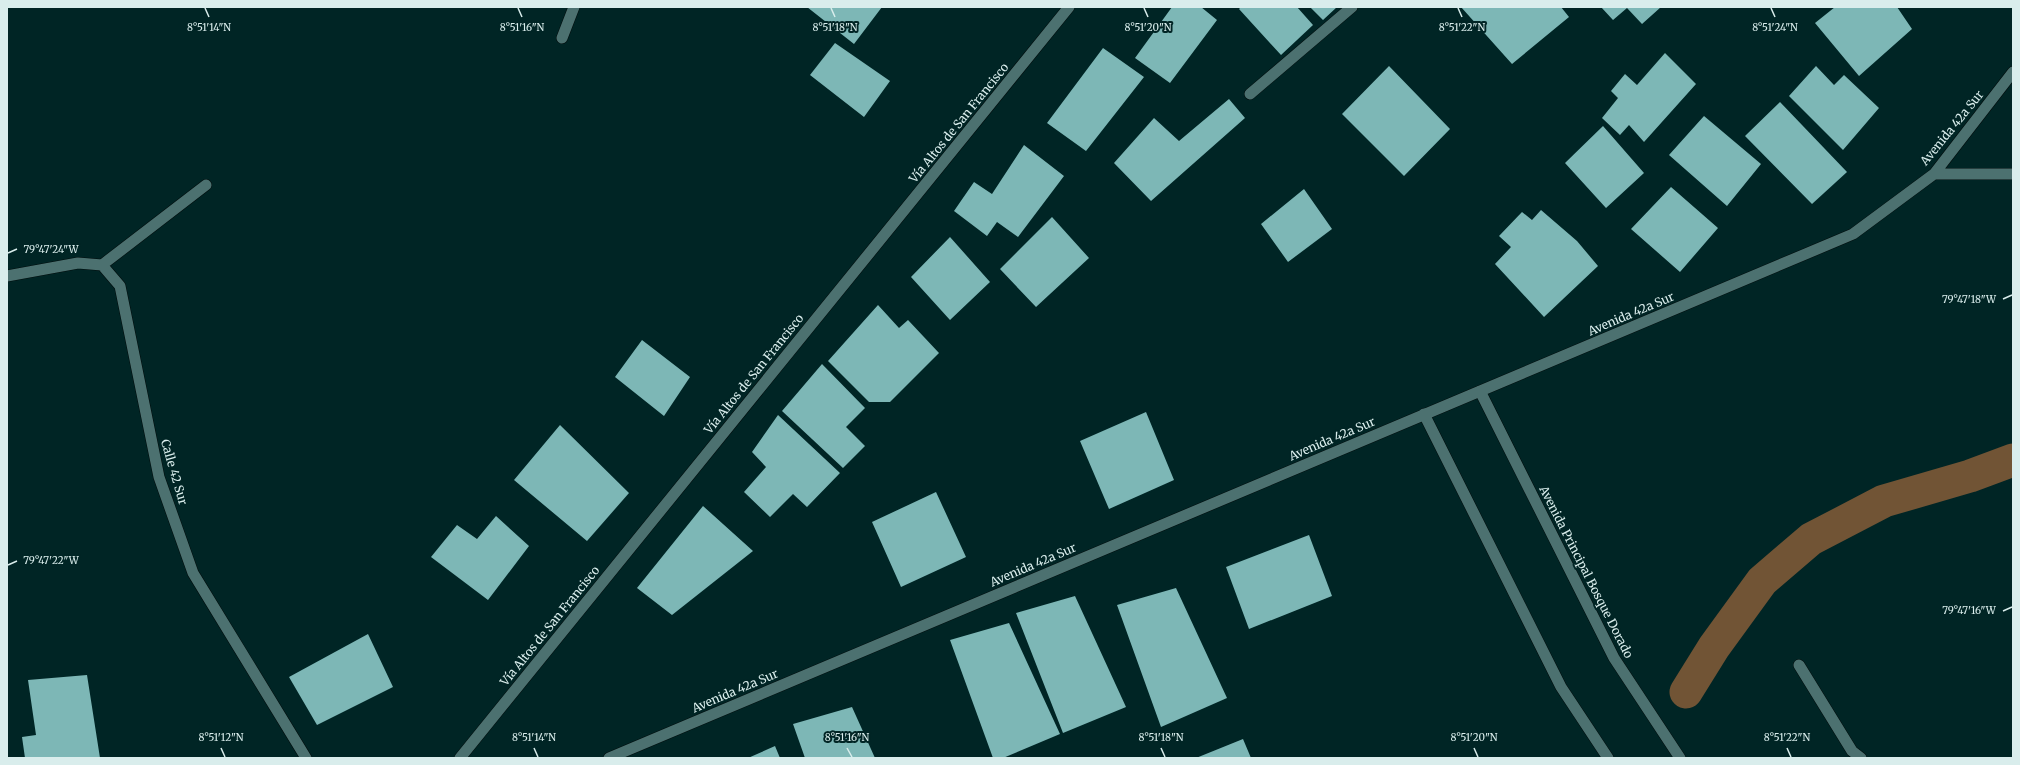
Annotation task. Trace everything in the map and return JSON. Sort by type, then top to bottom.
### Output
[{"type":"street","points":[[562,38],[574,7]]},
{"type":"street","name":"Vía Altos de San Francisco","points":[[460,758],[1069,7]]},
{"type":"street","points":[[1250,94],[1352,7]]},
{"type":"street","name":"Avenida 42a Sur","points":[[609,758],[1853,234],[1934,174],[2013,72]]},
{"type":"street","points":[[1934,174],[2013,174]]},
{"type":"street","points":[[7,276],[78,263],[102,265],[206,185]]},
{"type":"street","name":"Calle 42 Sur","points":[[102,265],[120,286],[159,477],[193,573],[306,758]]},
{"type":"street","name":"Avenida Principal Bosque Dorado","points":[[1480,391],[1614,658],[1680,758]]},
{"type":"street","points":[[1424,414],[1562,687],[1608,758]]},
{"type":"street","points":[[1799,664],[1852,751],[1861,758]]},
{"type":"building","points":[[807,7],[882,7],[854,44]]},
{"type":"building","points":[[1172,7],[1201,7],[1217,20],[1170,83],[1135,58]]},
{"type":"building","points":[[1241,7],[1297,7],[1313,25],[1281,55],[1239,9]]},
{"type":"building","points":[[1310,7],[1337,7],[1323,20]]},
{"type":"building","points":[[1461,7],[1561,7],[1569,17],[1512,64]]},
{"type":"building","points":[[1601,7],[1661,7],[1642,24],[1627,8],[1613,20]]},
{"type":"building","points":[[1835,7],[1897,7],[1912,29],[1859,76],[1815,23]]},
{"type":"building","points":[[835,43],[890,81],[864,117],[810,75]]},
{"type":"building","points":[[1103,48],[1144,77],[1086,151],[1047,123]]},
{"type":"building","points":[[1665,53],[1696,84],[1644,142],[1629,125],[1620,135],[1602,118],[1618,98],[1611,91],[1625,74],[1637,85]]},
{"type":"building","points":[[1389,66],[1450,129],[1404,176],[1342,114]]},
{"type":"building","points":[[1816,66],[1834,85],[1844,75],[1879,108],[1843,150],[1789,96]]},
{"type":"building","points":[[1229,99],[1245,118],[1151,201],[1114,163],[1154,118],[1179,141]]},
{"type":"building","points":[[1780,102],[1847,172],[1812,204],[1745,136]]},
{"type":"building","points":[[1704,116],[1761,164],[1727,206],[1669,155]]},
{"type":"building","points":[[1603,126],[1644,173],[1606,208],[1565,163]]},
{"type":"building","points":[[1024,145],[1064,176],[1018,237],[997,222],[987,236],[954,211],[974,182],[992,194]]},
{"type":"building","points":[[1671,187],[1718,228],[1680,272],[1631,229]]},
{"type":"building","points":[[1304,189],[1332,229],[1288,262],[1261,224]]},
{"type":"building","points":[[1541,210],[1577,241],[1598,266],[1544,317],[1495,264],[1511,247],[1499,236],[1522,212],[1532,220]]},
{"type":"building","points":[[1052,217],[1089,258],[1036,307],[1000,269]]},
{"type":"building","points":[[950,237],[990,282],[950,320],[911,277]]},
{"type":"building","points":[[878,305],[899,328],[908,320],[939,353],[890,402],[869,402],[828,361]]},
{"type":"building","points":[[642,340],[690,377],[664,416],[615,377]]},
{"type":"building","points":[[822,364],[865,408],[846,427],[865,446],[843,468],[782,411]]},
{"type":"building","points":[[1146,412],[1174,480],[1109,509],[1080,441]]},
{"type":"building","points":[[778,415],[840,473],[807,507],[793,494],[770,517],[744,492],[766,467],[752,452]]},
{"type":"building","points":[[560,425],[629,493],[587,541],[514,480]]},
{"type":"building","points":[[936,492],[966,557],[901,587],[872,522]]},
{"type":"building","points":[[703,506],[753,551],[672,615],[637,588]]},
{"type":"building","points":[[496,516],[529,546],[488,600],[431,557],[457,525],[477,539]]},
{"type":"building","points":[[1309,535],[1332,596],[1249,629],[1226,567]]},
{"type":"building","points":[[1176,588],[1227,698],[1161,727],[1117,605]]},
{"type":"building","points":[[1075,596],[1126,707],[1063,733],[1016,613]]},
{"type":"building","points":[[1009,623],[1060,734],[1003,758],[993,758],[950,640]]},
{"type":"building","points":[[368,634],[393,687],[317,725],[289,677]]},
{"type":"building","points":[[87,675],[100,758],[25,758],[22,737],[36,735],[28,680]]},
{"type":"building","points":[[852,707],[875,758],[805,758],[793,724]]},
{"type":"building","points":[[1243,739],[1251,758],[1196,758]]},
{"type":"building","points":[[775,746],[780,758],[748,758]]},
{"type":"waterway","points":[[1686,692],[1714,647],[1762,581],[1811,539],[1884,501],[1970,476],[2013,460]]}]
